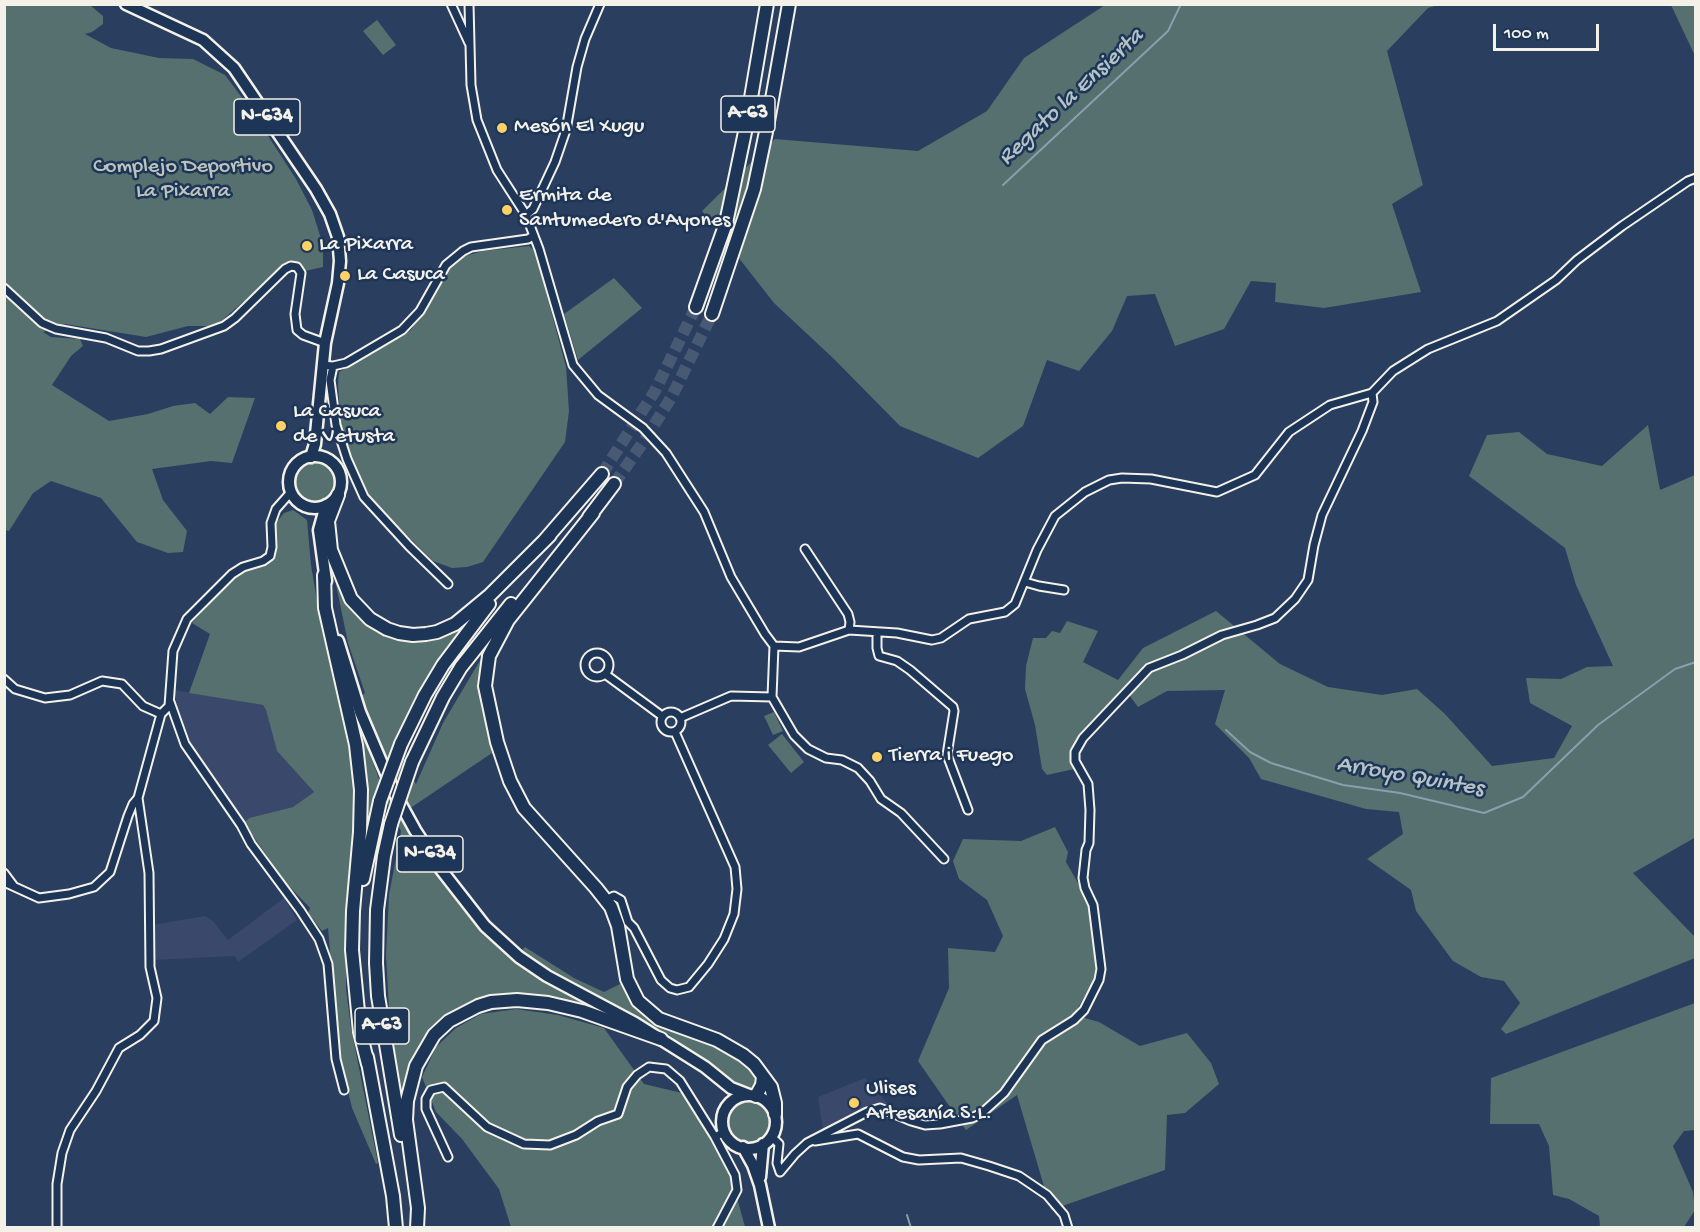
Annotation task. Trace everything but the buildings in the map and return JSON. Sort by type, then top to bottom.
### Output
[{"type":"highway","name":"N-634","points":[[126,4],[203,40],[234,68],[330,213],[338,237],[340,261],[338,283],[325,343],[328,365],[310,457]]},
{"type":"highway","name":"A-63","points":[[696,307],[726,223],[746,127],[767,4]]},
{"type":"highway","name":"A-63","points":[[712,314],[754,189],[789,4]]},
{"type":"highway","name":"N-634","points":[[317,428],[326,459],[337,468],[340,475],[341,485],[338,495]]},
{"type":"highway","points":[[291,492],[289,481],[291,472],[300,461],[310,457],[326,459]]},
{"type":"highway","name":"A-63","points":[[396,1227],[391,1186],[368,1064],[358,984],[358,916],[366,863],[380,801],[401,744],[425,695],[463,638],[491,601],[602,474]]},
{"type":"highway","name":"A-63","points":[[417,1227],[387,1059],[377,985],[377,910],[391,824],[412,762],[443,697],[479,642],[593,513],[614,484]]},
{"type":"highway","name":"N-634","points":[[291,492],[296,500],[304,505],[319,530]]},
{"type":"highway","points":[[304,505],[312,508],[326,505],[338,495]]},
{"type":"highway","points":[[338,495],[328,521],[330,540],[335,560],[351,599],[370,619],[399,633],[426,634],[455,624],[490,595],[550,535]]},
{"type":"highway","name":"N-634","points":[[326,505],[319,530],[324,575],[345,667],[376,753],[404,812],[450,883],[485,926],[532,966],[661,1039],[705,1067],[731,1088],[765,1099],[775,1114]]},
{"type":"highway","points":[[593,513],[508,620],[489,656],[485,686],[497,742],[510,781],[524,808],[606,900],[615,915],[627,980],[638,1001],[651,1014],[666,1023],[717,1040],[737,1050],[750,1060],[771,1087],[775,1103],[776,1124],[772,1137],[753,1148],[730,1142],[720,1135]]},
{"type":"highway","points":[[324,575],[325,608],[356,745],[360,778],[360,832],[352,950],[360,1032],[368,1064]]},
{"type":"highway","points":[[417,1227],[418,1208],[406,1120],[407,1101],[416,1066],[434,1035],[449,1021],[478,1006],[491,1002],[517,1000],[548,1003],[582,1011],[661,1039]]},
{"type":"highway","name":"N-634","points":[[713,1075],[722,1090],[727,1108],[720,1135]]},
{"type":"highway","points":[[727,1108],[740,1096],[753,1095],[762,1085],[763,1077]]},
{"type":"highway","points":[[760,1185],[763,1144]]},
{"type":"highway","points":[[743,1147],[760,1185],[769,1227]]},
{"type":"street","points":[[451,4],[471,47]]},
{"type":"street","points":[[469,4],[471,86],[477,120],[497,170],[526,215],[539,249],[573,365],[598,395],[643,428],[666,453],[704,512],[731,578],[774,646],[772,697],[794,735],[808,749],[826,758],[842,760],[858,768],[881,799],[901,813],[944,859]]},
{"type":"street","points":[[526,215],[533,209],[555,162],[566,130],[577,67],[585,39],[600,4]]},
{"type":"street","points":[[774,646],[799,647],[849,630],[897,633],[932,640],[942,638],[969,619],[1005,612],[1015,604],[1037,550],[1055,516],[1085,492],[1109,480],[1122,478],[1151,479],[1217,492],[1255,475],[1289,432],[1330,405],[1372,393],[1394,371],[1428,349],[1497,321],[1556,280],[1577,260],[1622,226],[1695,178]]},
{"type":"street","points":[[448,584],[364,497],[347,459],[336,425],[328,365],[346,363],[402,330],[420,311],[446,265],[455,256],[471,247],[533,236]]},
{"type":"street","points":[[4,288],[42,323],[70,333],[106,338],[138,351],[149,351],[161,349],[224,326],[285,269],[291,266],[297,267],[301,273],[295,314],[297,330],[303,335],[325,343]]},
{"type":"street","points":[[772,1137],[780,1144],[777,1163],[780,1172],[807,1143],[867,1112],[880,1108],[911,1122],[925,1125],[953,1122],[982,1113],[1004,1093],[1042,1040],[1074,1020],[1083,1010],[1099,980],[1101,969],[1093,905],[1083,878],[1089,843],[1088,784],[1075,761],[1076,752],[1083,738],[1149,668],[1222,635],[1275,618],[1295,599],[1308,580],[1322,515],[1362,430],[1373,402],[1372,393]]},
{"type":"street","points":[[57,1227],[57,1184],[62,1154],[70,1130],[96,1091],[119,1048],[140,1035],[154,1021],[157,998],[150,968],[149,873],[138,798],[161,714],[170,702],[173,651],[187,619],[232,574],[270,556],[271,523],[276,509],[291,492]]},
{"type":"street","points":[[806,549],[848,614],[849,630]]},
{"type":"street","points":[[1025,582],[1064,590]]},
{"type":"street","points":[[877,632],[879,656],[897,661],[953,707],[947,755],[968,810]]},
{"type":"street","points":[[605,674],[662,716]]},
{"type":"street","points":[[4,679],[15,689],[45,698],[70,695],[102,681],[122,684],[143,706],[161,714]]},
{"type":"street","points":[[680,718],[731,696],[772,697]]},
{"type":"street","points":[[170,702],[185,744],[241,825],[251,844],[319,939],[328,964],[336,1059],[344,1090]]},
{"type":"street","points":[[670,712],[677,714],[681,725],[675,732],[669,732],[663,729],[662,716],[670,712]]},
{"type":"street","points":[[606,900],[614,896],[621,900],[628,922],[634,928],[661,980],[670,988],[677,990],[689,987],[708,964],[724,939],[734,914],[737,889],[735,867],[675,732]]},
{"type":"street","points":[[4,882],[39,898],[69,894],[94,887],[110,872],[128,816],[138,798]]},
{"type":"street","points":[[4,873],[13,885]]},
{"type":"street","points":[[448,1157],[426,1109],[426,1099],[431,1090],[444,1087],[487,1127],[524,1144],[550,1144],[576,1135],[598,1120],[618,1114],[627,1087],[637,1075],[649,1067],[666,1069],[680,1081],[720,1135],[735,1175],[737,1190],[717,1227]]},
{"type":"street","points":[[807,1143],[858,1134],[903,1157],[919,1160],[961,1158],[989,1166],[1019,1176],[1047,1195],[1064,1215],[1068,1227]]},
{"type":"shaded area","points":[[175,690],[263,705],[277,751],[314,792],[293,807],[249,818],[244,823],[187,742],[178,715]]},
{"type":"shaded area","points":[[284,898],[297,920],[238,962],[235,956],[154,960],[152,925],[205,916],[213,921],[228,940]]},
{"type":"shaded area","points":[[865,1078],[887,1103],[886,1109],[856,1115],[823,1131],[818,1097]]},
{"type":"green space","name":"Complejo Deportivo La Pixarra","points":[[5,5],[90,5],[103,16],[103,24],[85,34],[111,48],[159,58],[193,59],[225,75],[252,111],[296,179],[312,210],[323,245],[323,267],[305,271],[295,261],[290,261],[220,322],[209,326],[188,326],[146,337],[65,324],[43,332],[51,337],[80,339],[83,346],[71,356],[52,385],[109,421],[195,403],[210,414],[228,397],[255,398],[232,463],[211,461],[152,469],[163,500],[187,531],[183,552],[168,553],[137,542],[101,498],[51,481],[33,493],[9,531],[5,530]]},
{"type":"green space","points":[[1105,5],[1438,5],[1428,8],[1387,51],[1423,185],[1392,204],[1421,292],[1324,308],[1275,302],[1276,283],[1251,281],[1224,329],[1175,346],[1155,294],[1127,296],[1112,331],[1079,371],[1047,360],[1023,426],[978,458],[900,426],[834,359],[774,303],[702,211],[775,139],[918,151],[987,111],[1024,58]]},
{"type":"green space","points":[[1671,5],[1695,5],[1695,56]]},
{"type":"green space","points":[[377,20],[396,45],[383,55],[363,31]]},
{"type":"green space","points":[[529,246],[535,251],[566,367],[569,411],[565,442],[483,562],[467,567],[452,568],[433,561],[373,502],[353,463],[341,425],[339,372],[411,330],[449,269],[465,256],[483,251]]},
{"type":"green space","points":[[614,278],[642,308],[578,360],[564,314]]},
{"type":"green space","points":[[1648,425],[1660,490],[1695,475],[1696,837],[1633,873],[1695,937],[1695,958],[1506,1034],[1501,1029],[1520,1003],[1504,981],[1481,977],[1453,961],[1416,911],[1411,890],[1367,859],[1403,834],[1399,812],[1366,809],[1261,779],[1249,758],[1215,724],[1225,690],[1167,691],[1138,707],[1124,688],[1074,746],[1072,758],[1074,769],[1047,775],[1042,769],[1035,725],[1025,689],[1026,666],[1033,638],[1046,638],[1052,631],[1060,633],[1067,621],[1098,631],[1083,662],[1118,680],[1143,648],[1216,611],[1280,664],[1328,687],[1382,695],[1417,689],[1445,714],[1492,766],[1554,758],[1572,726],[1530,703],[1526,678],[1561,679],[1587,667],[1613,666],[1576,585],[1565,548],[1469,476],[1487,435],[1519,432],[1547,454],[1602,466]]},
{"type":"green space","points":[[316,462],[331,468],[337,483],[331,498],[316,504],[301,498],[295,483],[301,468]]},
{"type":"green space","points":[[293,510],[307,520],[311,565],[321,625],[352,764],[355,816],[352,864],[348,882],[346,989],[351,1028],[378,1163],[376,1164],[352,1108],[339,1054],[328,928],[322,931],[308,913],[310,908],[286,883],[244,823],[249,818],[293,807],[314,792],[277,751],[263,705],[189,693],[210,634],[192,623],[235,576],[244,570],[271,560],[276,547],[275,524],[284,513]]},
{"type":"green space","points":[[333,570],[363,619],[435,638],[462,627],[415,697],[394,743],[416,784],[443,723],[485,652],[480,674],[480,693],[489,726],[488,735],[492,753],[409,809],[380,749],[360,697],[365,693],[348,643]]},
{"type":"green space","points":[[353,707],[379,779],[416,843],[457,902],[511,957],[555,988],[600,1012],[533,997],[447,1018],[401,1101],[389,1009],[386,955],[389,895],[401,831],[379,786],[365,832]]},
{"type":"green space","points":[[774,712],[783,731],[773,735],[764,716]]},
{"type":"green space","points":[[782,734],[804,762],[791,773],[768,745]]},
{"type":"green space","points":[[1055,827],[1068,852],[1066,862],[1090,904],[1096,953],[1096,972],[1093,981],[1074,1015],[1099,1022],[1140,1046],[1187,1033],[1211,1063],[1219,1084],[1185,1113],[1167,1115],[1165,1170],[1051,1210],[1017,1095],[966,1130],[918,1061],[949,988],[948,948],[995,952],[1003,936],[987,900],[959,879],[953,861],[963,839],[1021,841]]},
{"type":"green space","points":[[525,947],[574,978],[604,992],[622,983],[630,1001],[650,1020],[668,1030],[711,1043],[734,1055],[747,1066],[759,1082],[754,1090],[736,1086],[668,1034],[538,963],[521,951]]},
{"type":"green space","points":[[1695,1003],[1695,1130],[1684,1131],[1673,1146],[1693,1192],[1695,1210],[1684,1227],[1600,1227],[1599,1216],[1569,1199],[1553,1195],[1549,1146],[1539,1124],[1490,1124],[1491,1078]]},
{"type":"green space","points":[[516,1009],[558,1015],[604,1028],[644,1084],[682,1093],[730,1172],[745,1227],[511,1227],[499,1189],[462,1139],[436,1112],[422,1077],[436,1047],[456,1028],[481,1014]]},
{"type":"green space","points":[[749,1101],[764,1107],[770,1122],[764,1137],[749,1143],[734,1137],[728,1122],[734,1107]]},
{"type":"waterway","name":"Regato la Ensierta","points":[[1003,185],[1168,31],[1181,4]]},
{"type":"waterway","name":"Arroyo Quintes","points":[[1226,730],[1250,752],[1271,763],[1343,785],[1400,793],[1484,813],[1523,797],[1598,725],[1675,669],[1696,662]]},
{"type":"waterway","points":[[907,1215],[911,1228]]},
{"type":"tunnel","points":[[602,474],[655,391],[696,307]]},
{"type":"tunnel","points":[[614,484],[671,398],[712,314]]},
{"type":"place","name":"Mesón El Xugu","points":[[502,128]]},
{"type":"place","name":"Ermita de Santumedero d'Ayones","points":[[507,210]]},
{"type":"place","name":"La Pixarra","points":[[307,246]]},
{"type":"place","name":"La Casuca","points":[[345,276]]},
{"type":"place","name":"La Casuca de Vetusta","points":[[281,426]]},
{"type":"place","name":"Tierra i Fuego","points":[[877,757]]},
{"type":"place","name":"Ulises Artesanía S.L.","points":[[854,1103]]}]
